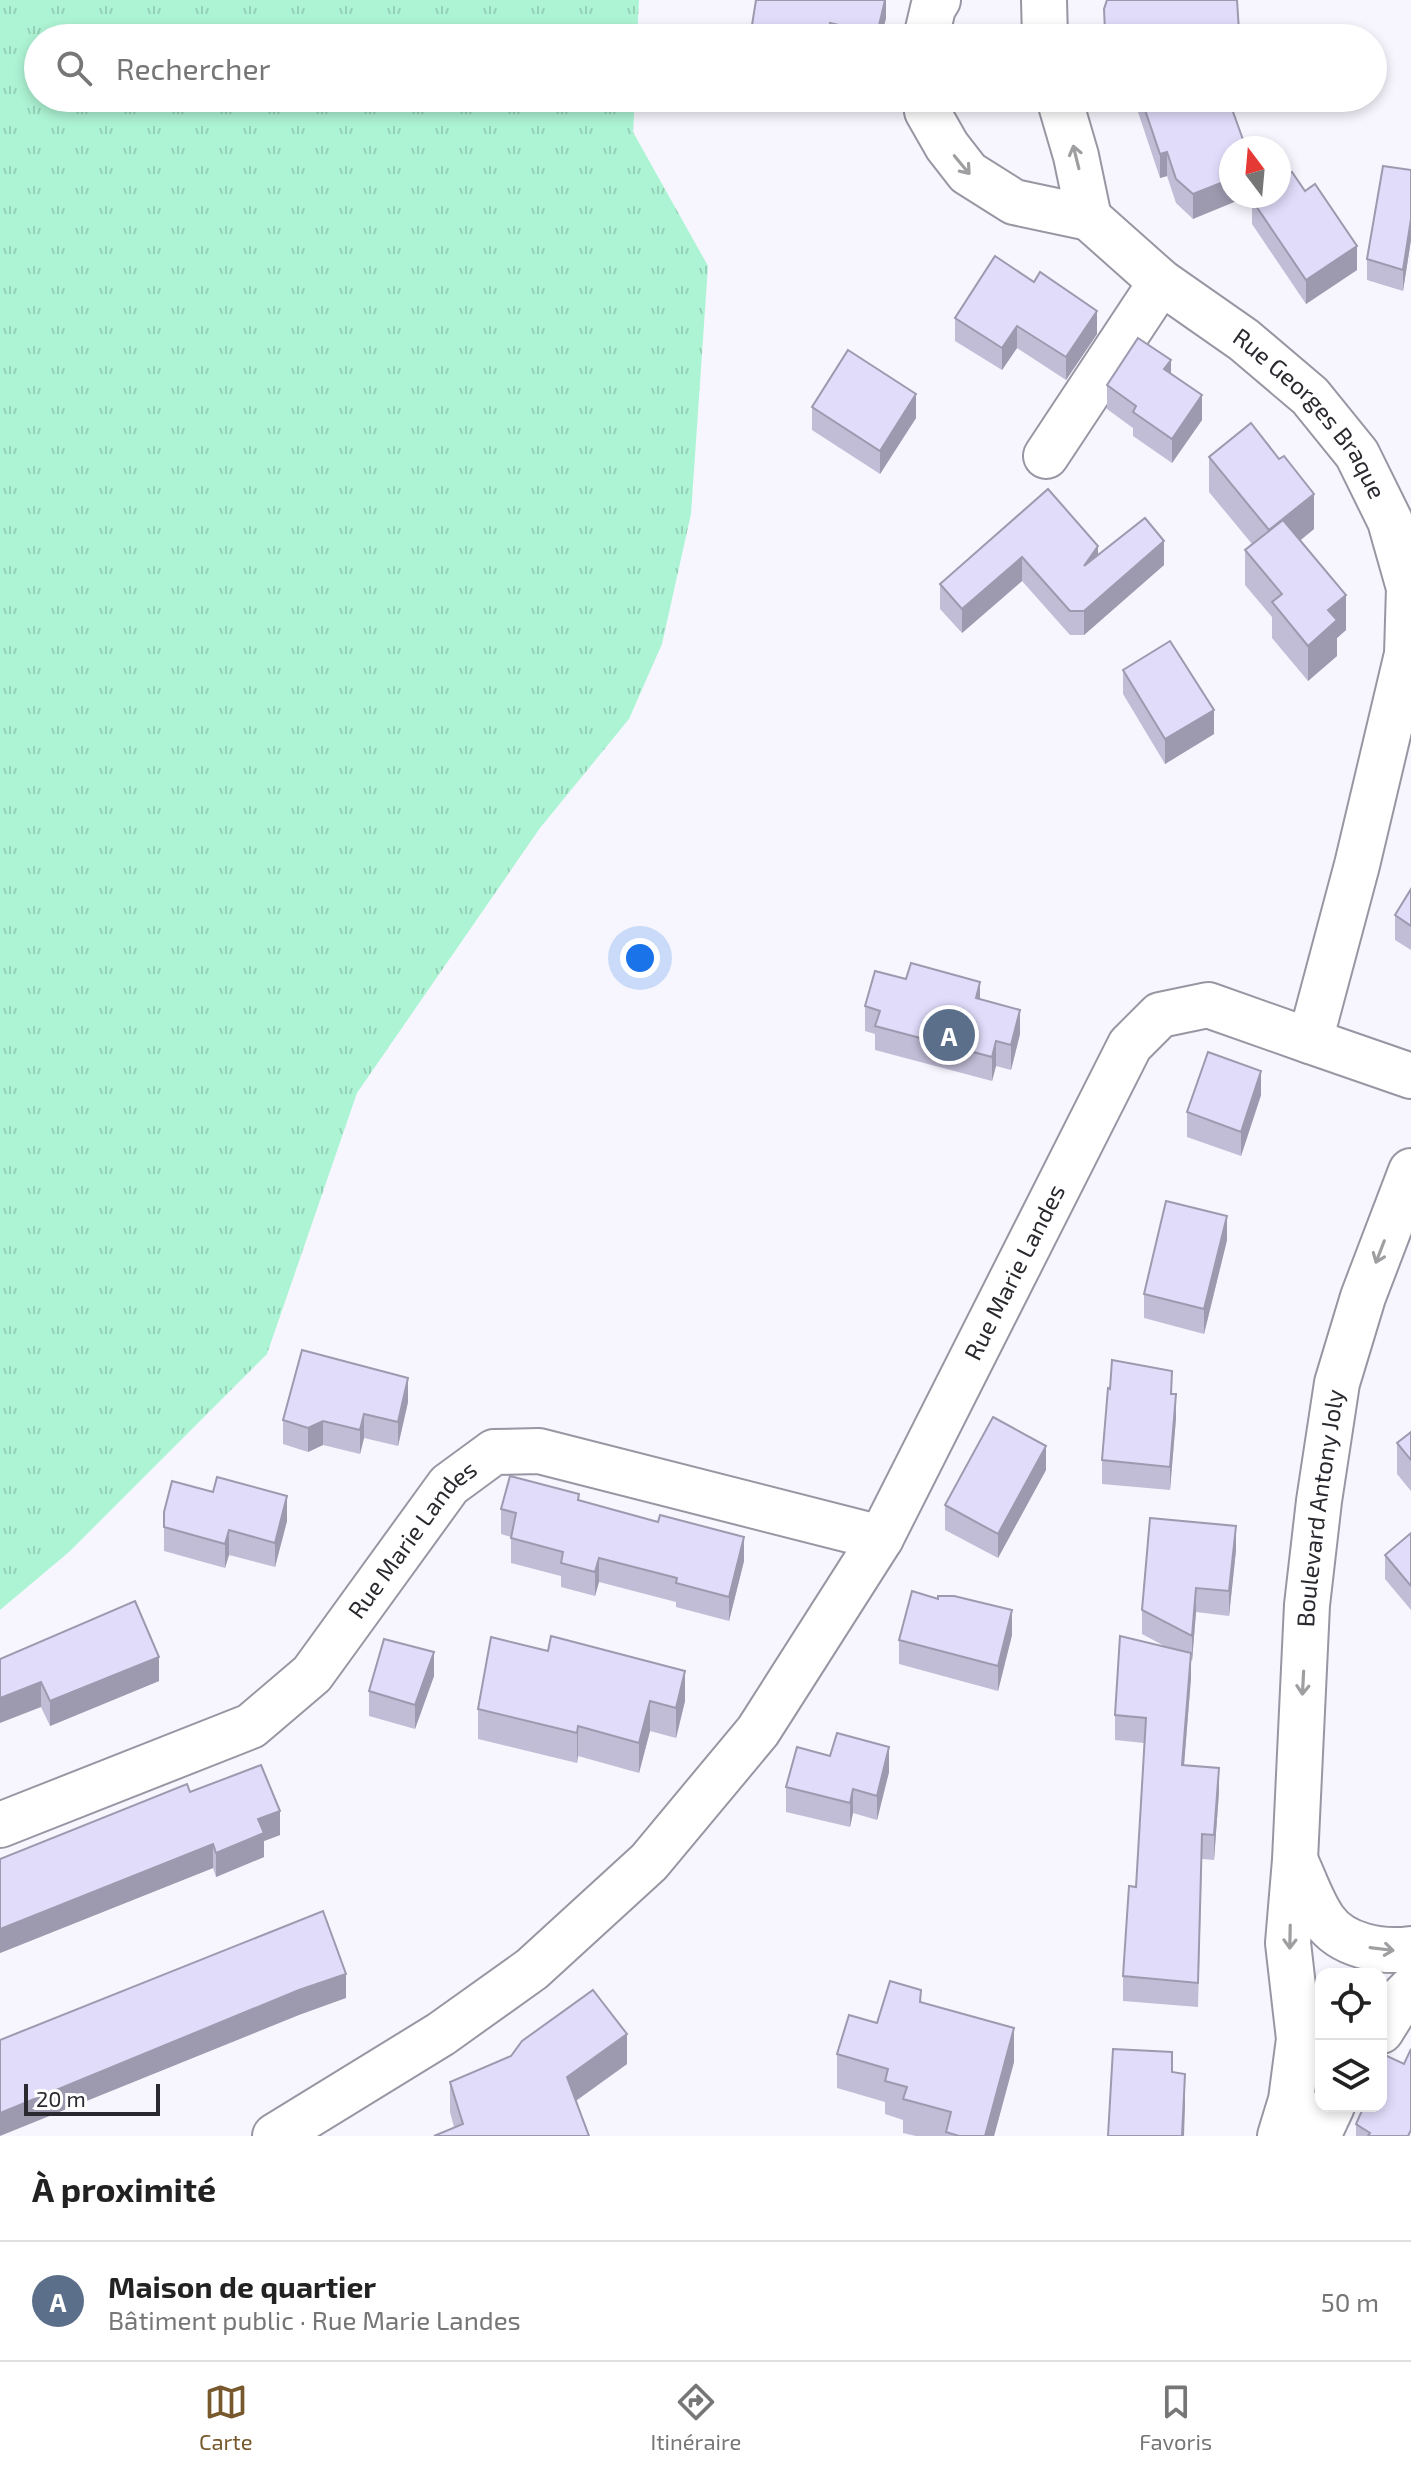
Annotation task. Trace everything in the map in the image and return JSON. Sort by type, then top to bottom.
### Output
[{"type":"street","points":[[930,24],[938,0]]},
{"type":"street","points":[[1044,0],[1045,24]]},
{"type":"street","name":"Rue Georges Braque","points":[[928,112],[968,173],[1014,202],[1089,218],[1161,282],[1244,340],[1310,396],[1357,454],[1390,521],[1409,588],[1407,654],[1310,1041]]},
{"type":"street","points":[[1063,112],[1089,218]]},
{"type":"street","points":[[1046,456],[1161,282]]},
{"type":"street","name":"Rue Marie Landes","points":[[275,2136],[441,2034],[532,1969],[649,1862],[758,1731],[881,1538],[1130,1045],[1160,1015],[1208,1005],[1310,1041]]},
{"type":"street","points":[[1310,1041],[1411,1076]]},
{"type":"street","name":"Boulevard Antony Joly","points":[[1280,2136],[1291,2100],[1299,2039],[1288,1943],[1307,1605],[1319,1501],[1337,1383],[1363,1297],[1410,1175]]},
{"type":"street","name":"Rue Marie Landes","points":[[0,1825],[251,1726],[312,1674],[449,1485],[494,1452],[539,1451],[881,1538]]},
{"type":"street","name":"Boulevard Antony Joly","points":[[1295,1860],[1323,1918],[1335,1932],[1366,1947],[1397,1951],[1411,1949]]},
{"type":"street","points":[[1387,2021],[1411,1989]]},
{"type":"street","points":[[1318,2136],[1329,2112]]},
{"type":"green space","points":[[0,0],[639,0],[638,24],[24,24],[24,112],[634,112],[633,132],[708,266],[691,514],[662,644],[629,719],[540,828],[357,1093],[267,1354],[69,1552],[0,1610]]},
{"type":"building","points":[[756,0],[885,0],[879,24],[752,24]]},
{"type":"building","points":[[1107,0],[1237,0],[1239,24],[1105,24]]},
{"type":"building","points":[[1146,112],[1233,112],[1242,136],[1219,136],[1219,184],[1193,194],[1176,179],[1167,152],[1160,154]]},
{"type":"building","points":[[1383,166],[1411,170],[1411,219],[1403,270],[1367,259]]},
{"type":"building","points":[[1291,173],[1305,191],[1315,184],[1357,246],[1306,280],[1257,208],[1291,208]]},
{"type":"building","points":[[995,256],[1034,282],[1040,272],[1097,311],[1066,357],[1017,326],[1002,348],[955,318]]},
{"type":"building","points":[[1138,338],[1171,360],[1164,369],[1202,395],[1172,439],[1133,412],[1136,406],[1107,385]]},
{"type":"building","points":[[848,350],[916,394],[880,451],[812,407]]},
{"type":"building","points":[[1251,423],[1279,459],[1284,456],[1314,494],[1269,530],[1209,457]]},
{"type":"building","points":[[1048,489],[1098,546],[1084,566],[1145,518],[1164,541],[1084,611],[1070,611],[1022,557],[962,609],[940,584]]},
{"type":"building","points":[[1283,520],[1346,595],[1328,610],[1337,620],[1308,646],[1272,602],[1282,594],[1245,550]]},
{"type":"building","points":[[1170,641],[1214,710],[1165,739],[1123,670]]},
{"type":"building","points":[[1411,889],[1411,926],[1395,915]]},
{"type":"building","points":[[911,963],[980,982],[976,998],[1020,1010],[1011,1045],[996,1041],[992,1057],[875,1026],[880,1011],[865,1006],[875,971],[906,979]]},
{"type":"building","points":[[1208,1052],[1261,1071],[1241,1132],[1187,1112]]},
{"type":"building","points":[[1166,1201],[1227,1216],[1204,1309],[1144,1294]]},
{"type":"building","points":[[302,1350],[408,1378],[398,1422],[364,1414],[360,1430],[323,1421],[308,1428],[283,1420]]},
{"type":"building","points":[[1112,1360],[1172,1371],[1171,1394],[1176,1394],[1170,1467],[1102,1460]]},
{"type":"building","points":[[993,1417],[1046,1446],[998,1534],[945,1505]]},
{"type":"building","points":[[1411,1432],[1411,1460],[1397,1443]]},
{"type":"building","points":[[510,1476],[579,1494],[578,1500],[658,1522],[660,1515],[744,1537],[729,1597],[676,1583],[677,1578],[599,1558],[595,1572],[561,1563],[563,1552],[511,1538],[516,1513],[501,1509]]},
{"type":"building","points":[[217,1477],[287,1496],[275,1543],[229,1530],[225,1544],[164,1527],[164,1512],[172,1481],[213,1492]]},
{"type":"building","points":[[1150,1518],[1236,1526],[1229,1591],[1196,1588],[1192,1636],[1142,1610]]},
{"type":"building","points":[[1411,1533],[1411,1586],[1385,1555]]},
{"type":"building","points":[[912,1591],[938,1599],[938,1596],[954,1596],[1012,1610],[998,1666],[899,1640]]},
{"type":"building","points":[[135,1601],[159,1657],[50,1701],[41,1682],[0,1698],[0,1659]]},
{"type":"building","points":[[551,1636],[685,1671],[676,1708],[650,1701],[639,1743],[578,1726],[577,1733],[478,1709],[491,1637],[548,1651]]},
{"type":"building","points":[[1120,1636],[1191,1653],[1182,1765],[1219,1768],[1214,1835],[1202,1834],[1198,1983],[1123,1976],[1129,1886],[1136,1887],[1146,1718],[1115,1715]]},
{"type":"building","points":[[384,1639],[434,1652],[415,1705],[369,1691]]},
{"type":"building","points":[[837,1733],[889,1747],[877,1796],[853,1789],[850,1803],[786,1787],[797,1747],[830,1756]]},
{"type":"building","points":[[261,1765],[280,1811],[258,1819],[264,1833],[216,1853],[213,1844],[0,1929],[0,1859],[187,1784],[190,1792]]},
{"type":"building","points":[[323,1911],[346,1974],[299,1990],[0,2113],[0,2040]]},
{"type":"building","points":[[890,1981],[921,1990],[920,2002],[1014,2028],[985,2136],[959,2136],[946,2132],[951,2112],[903,2099],[907,2087],[885,2081],[888,2069],[837,2054],[849,2015],[877,2023]]},
{"type":"building","points":[[593,1990],[627,2034],[567,2077],[589,2136],[434,2136],[463,2124],[450,2082],[511,2056],[522,2041]]},
{"type":"building","points":[[1113,2049],[1172,2052],[1172,2072],[1185,2074],[1182,2136],[1108,2136]]},
{"type":"building","points":[[1411,2049],[1411,2130],[1408,2136],[1368,2136],[1370,2133],[1356,2124],[1361,2112],[1387,2112],[1387,2056],[1404,2064]]},
{"type":"place","name":"Maison de quartier","points":[[949,1035]]}]
